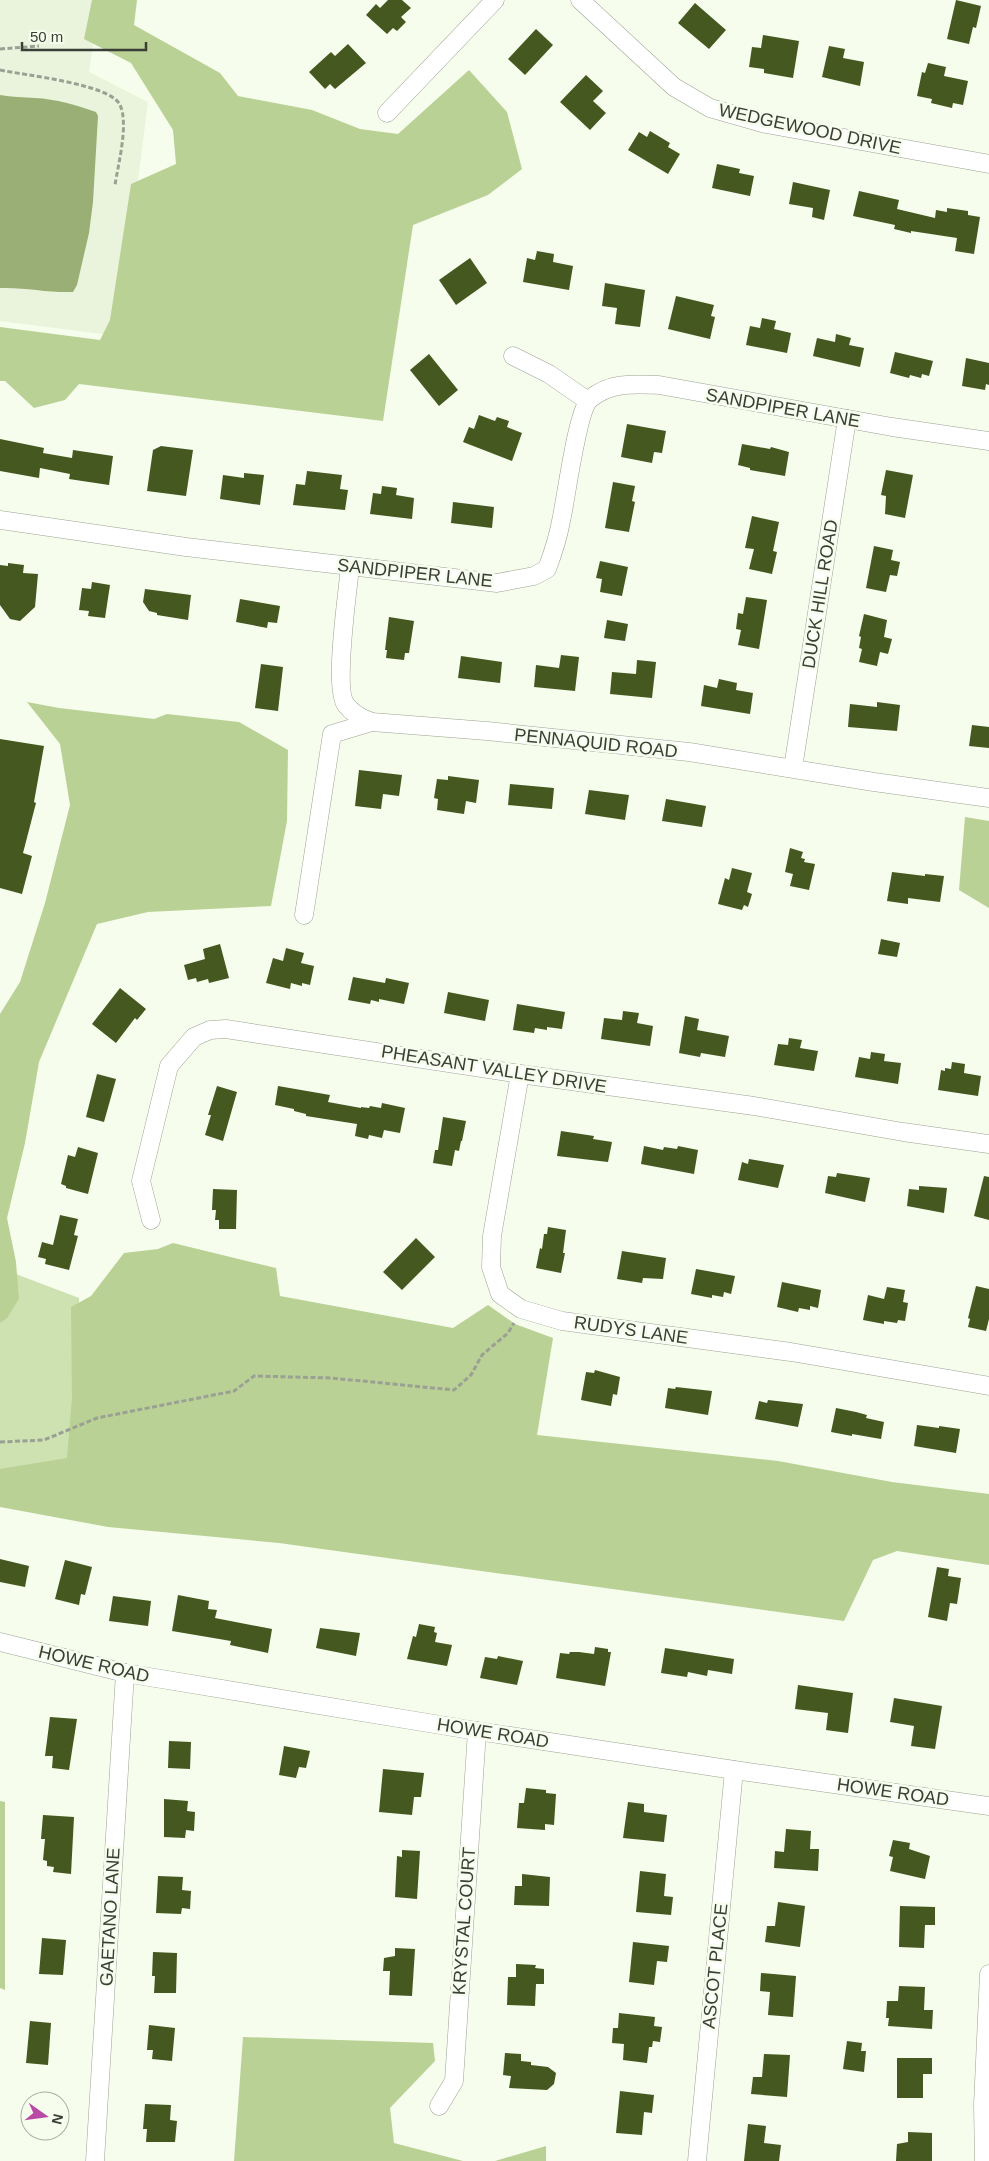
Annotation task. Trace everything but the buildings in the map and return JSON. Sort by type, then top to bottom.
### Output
[{"type":"street","points":[[387,113],[495,0]]},
{"type":"street","name":"WEDGEWOOD DRIVE","points":[[580,0],[674,87],[710,108],[766,124],[989,164]]},
{"type":"street","points":[[513,356],[548,374],[588,400]]},
{"type":"street","name":"SANDPIPER LANE","points":[[0,520],[186,546],[497,583],[534,576],[547,569],[561,524],[579,423],[588,400],[609,388],[630,384],[659,385],[847,419],[989,441]]},
{"type":"street","name":"DUCK HILL ROAD","points":[[793,768],[847,419]]},
{"type":"street","name":"PENNAQUID ROAD","points":[[350,566],[340,668],[345,704],[360,718],[372,722],[487,731],[690,752],[989,798]]},
{"type":"street","points":[[304,915],[332,734],[372,722]]},
{"type":"street","name":"PHEASANT VALLEY DRIVE","points":[[150,1220],[141,1181],[169,1066],[194,1037],[210,1030],[226,1029],[520,1074],[754,1106],[989,1144]]},
{"type":"street","name":"RUDYS LANE","points":[[520,1074],[492,1236],[491,1267],[500,1294],[522,1309],[562,1321],[791,1352],[989,1386]]},
{"type":"street","name":"HOWE ROAD","points":[[0,1642],[125,1673],[477,1731],[989,1806]]},
{"type":"street","name":"GAETANO LANE","points":[[95,2161],[125,1673]]},
{"type":"street","name":"KRYSTAL COURT","points":[[439,2106],[454,2080],[477,1731]]},
{"type":"street","name":"ASCOT PLACE","points":[[697,2161],[734,1770]]},
{"type":"street","points":[[984,2161],[983,2105],[989,1974]]},
{"type":"path","points":[[0,49],[39,46]]},
{"type":"path","points":[[0,70],[84,86],[104,91],[115,98],[121,106],[123,127],[115,185]]},
{"type":"path","points":[[0,1442],[44,1440],[98,1418],[234,1391],[254,1376],[331,1378],[454,1390],[471,1375],[482,1355],[508,1333],[522,1309]]},
{"type":"shaded area","points":[[0,0],[100,0],[89,72],[148,102],[118,336],[0,321]]},
{"type":"shaded area","points":[[92,0],[137,0],[134,25],[220,73],[238,96],[312,110],[360,129],[398,134],[469,70],[507,112],[522,169],[488,195],[413,225],[383,421],[79,384],[65,400],[34,408],[5,381],[0,381],[0,327],[100,340],[110,320],[131,184],[176,164],[173,130],[131,63],[84,39]]},
{"type":"shaded area","points":[[0,95],[58,101],[96,112],[98,116],[93,202],[89,233],[77,285],[73,292],[0,288]]},
{"type":"shaded area","points":[[27,702],[59,708],[154,719],[167,714],[239,722],[288,750],[287,821],[271,906],[148,912],[97,924],[39,1062],[25,1143],[7,1218],[16,1262],[19,1299],[7,1318],[0,1323],[0,1014],[20,982],[45,903],[70,805],[60,744]]},
{"type":"shaded area","points":[[965,817],[989,821],[989,908],[959,890]]},
{"type":"shaded area","points":[[173,1243],[276,1268],[280,1296],[453,1328],[488,1305],[515,1324],[553,1338],[537,1435],[778,1461],[892,1482],[989,1494],[989,1565],[897,1551],[873,1560],[844,1621],[279,1543],[108,1527],[0,1507],[0,1469],[67,1458],[72,1398],[71,1307],[91,1296],[124,1253],[158,1249]]},
{"type":"shaded area","points":[[0,1268],[79,1298],[89,1514],[0,1500]]},
{"type":"shaded area","points":[[0,1801],[5,1802],[5,1990],[0,1988]]},
{"type":"shaded area","points":[[243,2037],[433,2043],[435,2061],[390,2108],[394,2143],[463,2161],[234,2161]]},
{"type":"shaded area","points":[[546,2146],[546,2161],[495,2161]]}]
